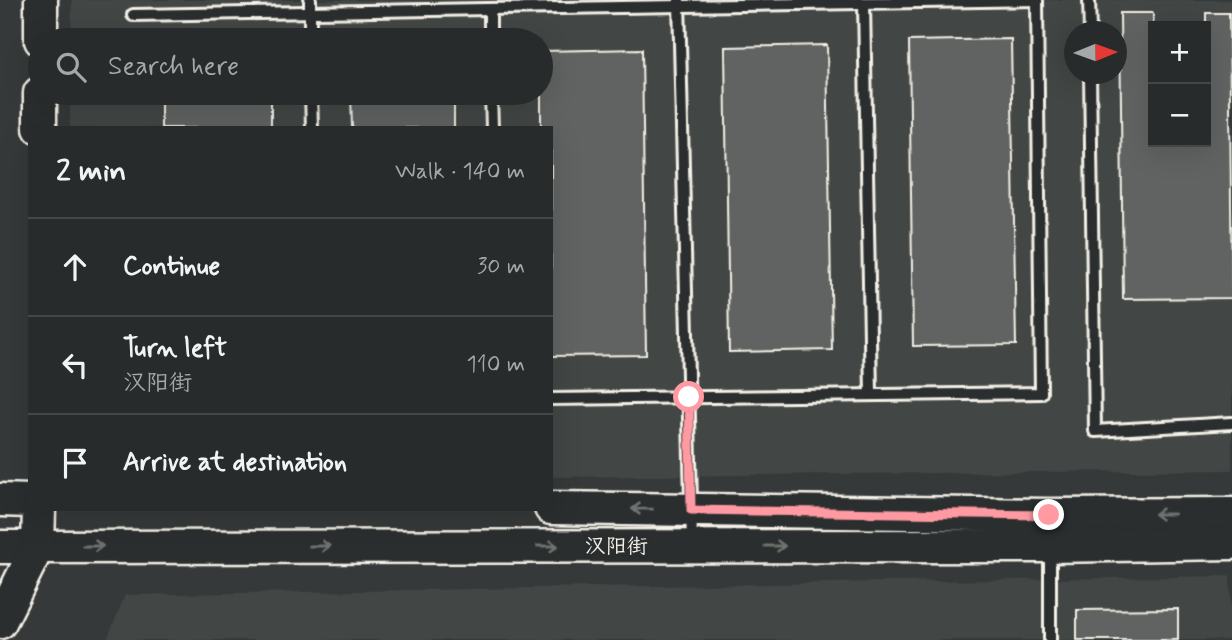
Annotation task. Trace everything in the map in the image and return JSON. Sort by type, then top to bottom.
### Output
[{"type":"main road","points":[[40,28],[41,0]]},
{"type":"main road","points":[[40,105],[40,126]]},
{"type":"main road","points":[[0,500],[28,501]]},
{"type":"main road","name":"汉阳街","points":[[553,508],[691,510],[1232,543]]},
{"type":"main road","points":[[0,622],[38,546],[38,511]]},
{"type":"main road","name":"汉阳街","points":[[0,547],[692,547],[1050,531],[1232,514]]},
{"type":"lane","points":[[310,0],[310,28]]},
{"type":"lane","points":[[134,15],[679,3],[1037,0],[1041,393],[553,399]]},
{"type":"lane","points":[[1089,0],[1090,21]]},
{"type":"lane","points":[[679,3],[692,547]]},
{"type":"lane","points":[[864,3],[871,395]]},
{"type":"lane","points":[[490,9],[490,28]]},
{"type":"lane","points":[[1090,84],[1095,431],[1232,424]]},
{"type":"lane","points":[[311,105],[312,126]]},
{"type":"lane","points":[[491,105],[492,126]]},
{"type":"lane","points":[[1050,531],[1050,640]]},
{"type":"shaded area","points":[[72,0],[1232,0],[1232,470],[553,477],[553,126],[70,126],[70,105],[553,105],[553,28],[71,28]]},
{"type":"shaded area","points":[[1230,576],[1232,640],[107,640],[125,595]]},
{"type":"building","points":[[1120,13],[1153,13],[1153,21],[1148,21],[1148,147],[1211,147],[1211,21],[1206,21],[1206,13],[1229,13],[1232,298],[1123,299],[1121,84],[1127,84],[1127,21],[1120,21]]},
{"type":"building","points":[[1011,39],[1016,345],[913,346],[909,41]]},
{"type":"building","points":[[827,45],[832,350],[729,352],[725,47]]},
{"type":"building","points":[[642,49],[646,355],[553,356],[553,126],[541,126],[541,105],[553,105],[553,51]]},
{"type":"building","points":[[161,105],[271,105],[271,126],[161,126]]},
{"type":"building","points":[[351,105],[454,105],[454,126],[352,126]]},
{"type":"building","points":[[1178,609],[1178,640],[1077,640],[1077,610]]},
{"type":"route","points":[[689,397],[691,510],[1049,515]]}]
